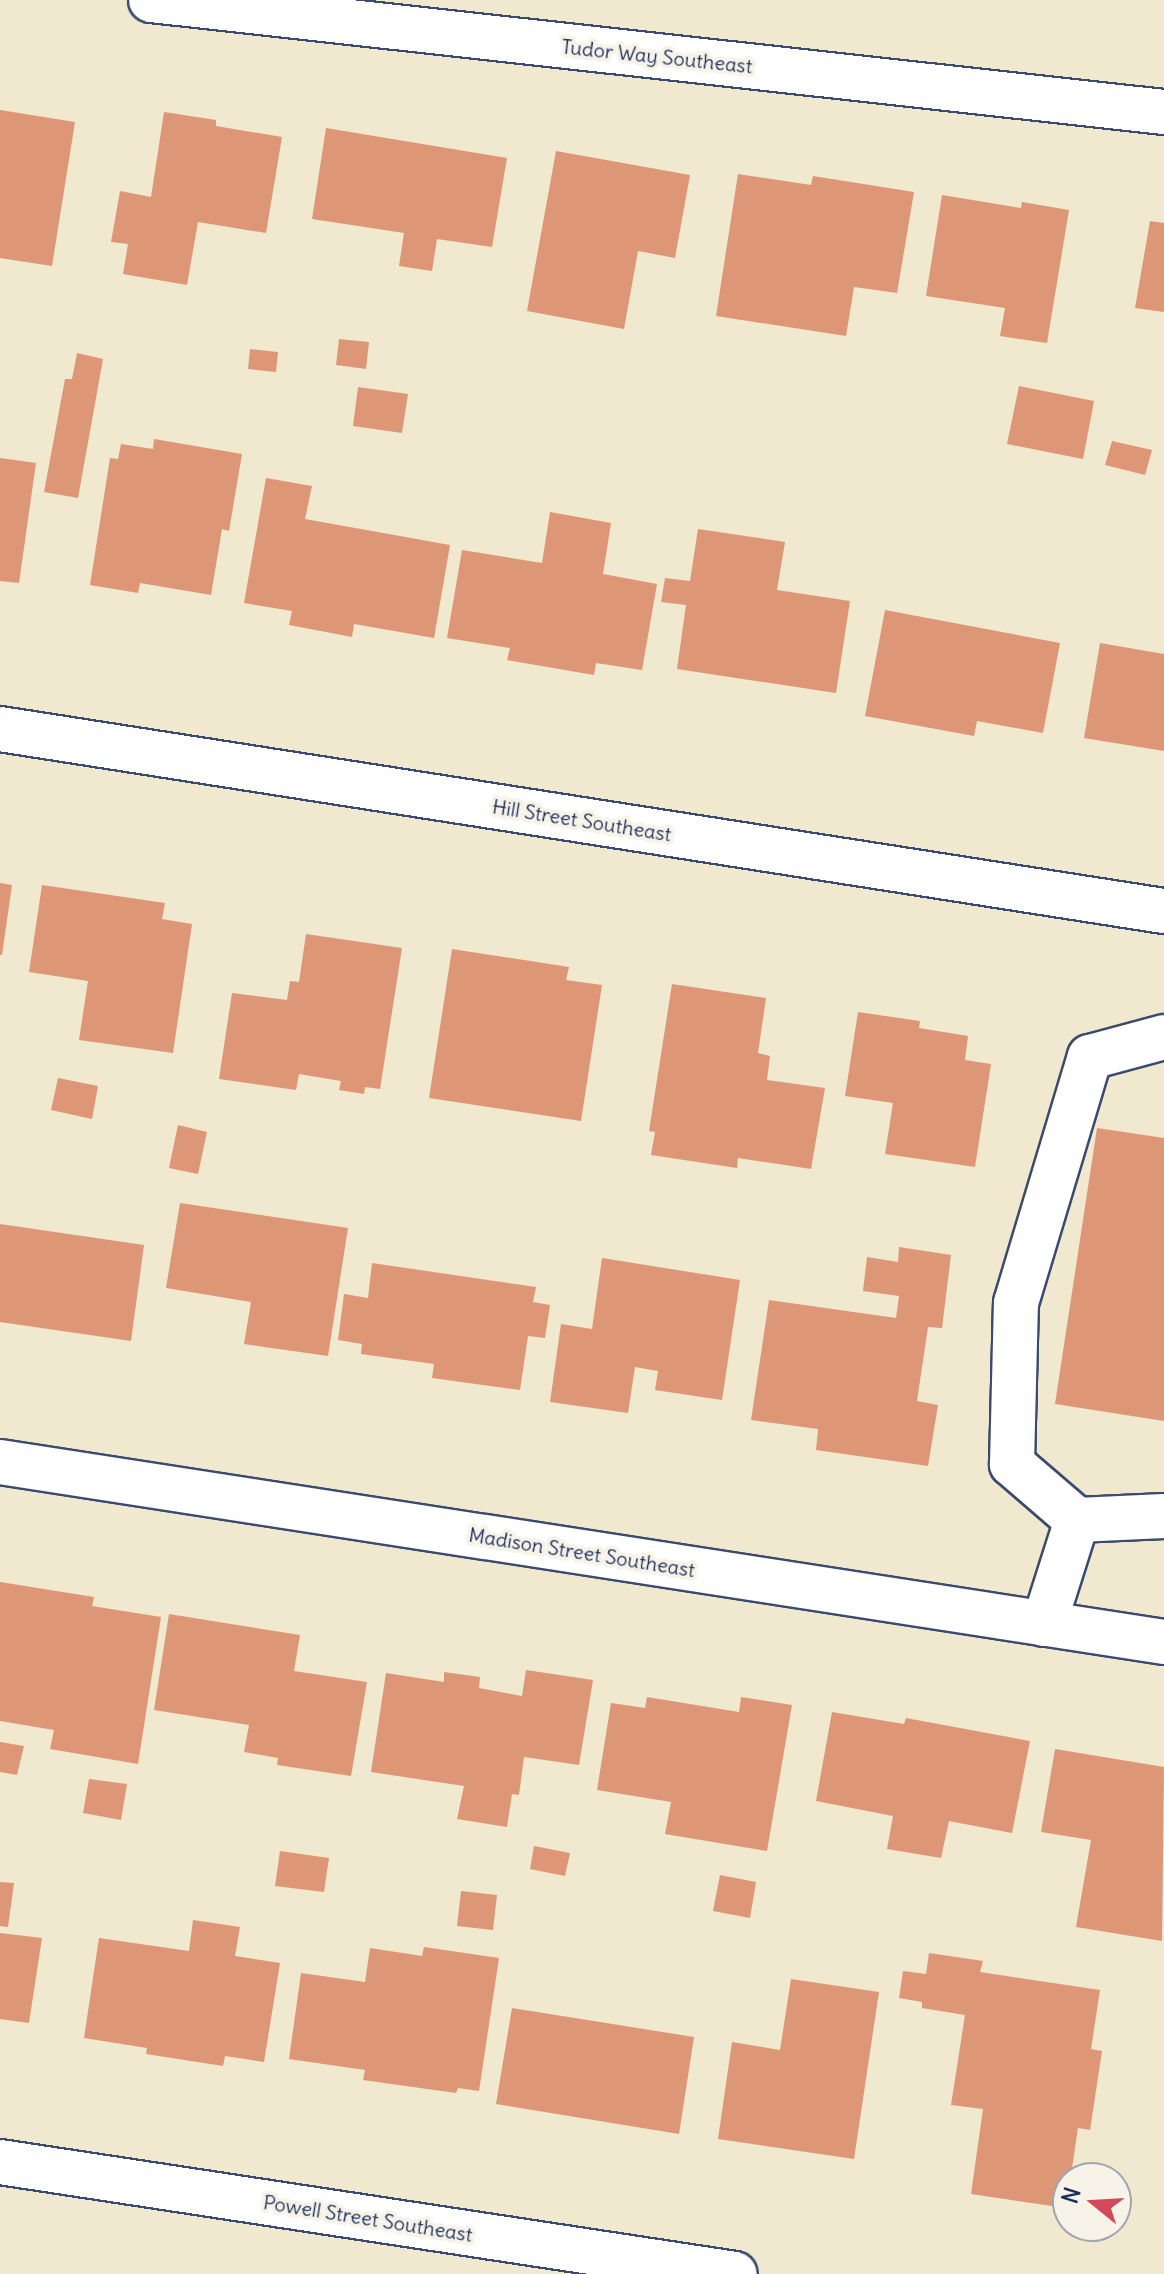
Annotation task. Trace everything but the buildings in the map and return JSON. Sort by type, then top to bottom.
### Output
[{"type":"street","name":"Tudor Way Southeast","points":[[151,0],[1164,112]]},
{"type":"street","name":"Hill Street Southeast","points":[[0,729],[1164,911]]},
{"type":"street","points":[[1164,1037],[1090,1057],[1016,1303],[1012,1464],[1077,1520],[1164,1516]]},
{"type":"street","name":"Madison Street Southeast","points":[[0,1462],[1164,1642]]},
{"type":"street","points":[[1044,1624],[1077,1520]]},
{"type":"street","name":"Powell Street Southeast","points":[[0,2162],[735,2274]]}]
